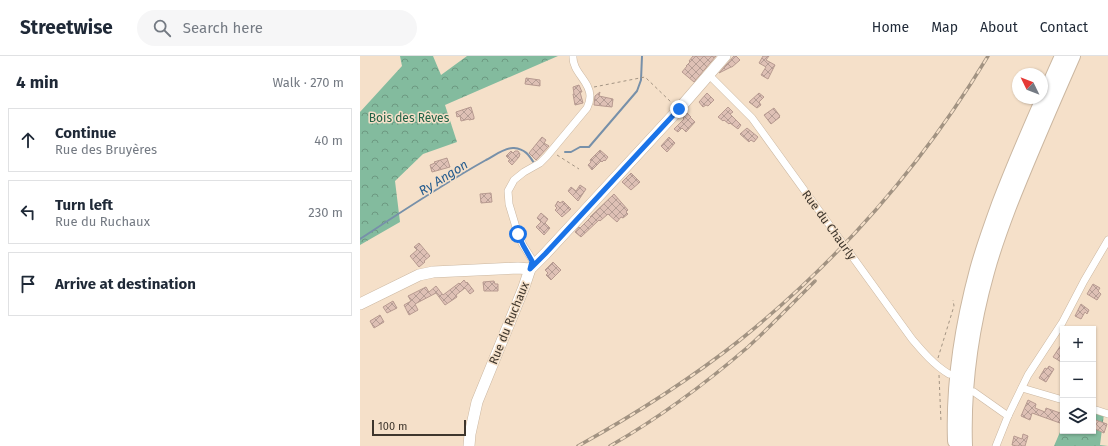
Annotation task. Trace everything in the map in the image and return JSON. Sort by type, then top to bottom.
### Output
[{"type":"highway","points":[[955,446],[954,422],[959,357],[966,316],[977,269],[989,231],[1010,175],[1062,56]]},
{"type":"highway","points":[[964,446],[968,360],[987,272],[1019,180],[1073,56]]},
{"type":"street","points":[[360,304],[419,275],[433,272],[518,268],[530,269],[532,261],[518,234],[509,204],[508,191],[514,180],[524,172],[540,163],[552,151],[588,108],[590,96],[588,88],[573,63],[573,56]]},
{"type":"street","name":"Rue du Ruchaux","points":[[469,446],[477,402],[530,269],[725,56]]},
{"type":"street","name":"Rue du Chaurly","points":[[709,75],[752,118],[912,339],[939,368],[949,374]]},
{"type":"street","points":[[996,446],[1008,416],[1028,375],[1062,323],[1108,240]]},
{"type":"street","points":[[1022,388],[1060,399]]},
{"type":"street","points":[[974,392],[1008,416]]},
{"type":"street","points":[[1096,410],[1108,414]]},
{"type":"path","points":[[588,88],[644,77],[668,100]]},
{"type":"path","points":[[552,151],[579,168]]},
{"type":"path","points":[[941,422],[939,368],[937,361],[954,306],[953,300]]},
{"type":"green space","name":"Bois des Rêves","points":[[400,56],[433,56],[441,75],[467,56],[558,56],[445,105],[457,142],[423,154],[395,181],[400,222],[360,245],[360,112],[402,66]]},
{"type":"green space","points":[[1096,411],[1104,414],[1100,445],[1108,446],[1054,446],[1060,432],[1060,434],[1096,434]]},
{"type":"building","points":[[693,56],[716,56],[694,82],[682,72]]},
{"type":"building","points":[[734,56],[740,60],[732,67],[719,73]]},
{"type":"building","points":[[763,56],[769,56],[766,60],[775,65],[768,79],[761,75],[766,67],[759,63]]},
{"type":"building","points":[[526,78],[540,80],[540,86],[525,84]]},
{"type":"building","points":[[579,85],[582,92],[580,92],[583,103],[575,105],[573,87]]},
{"type":"building","points":[[600,92],[599,96],[613,99],[612,107],[594,105],[595,96]]},
{"type":"building","points":[[707,93],[714,100],[708,106],[706,105],[703,107],[699,102]]},
{"type":"building","points":[[759,93],[764,97],[759,102],[761,105],[757,108],[749,102]]},
{"type":"building","points":[[471,107],[474,119],[461,121],[460,116],[457,117],[456,112]]},
{"type":"building","points":[[728,107],[733,112],[730,114],[741,125],[738,129],[718,117]]},
{"type":"building","points":[[774,108],[780,117],[771,124],[764,115]]},
{"type":"building","points":[[687,113],[695,122],[686,132],[682,128],[678,132],[674,129],[684,119],[683,118]]},
{"type":"building","points":[[747,128],[758,137],[754,142],[751,140],[749,142],[740,134]]},
{"type":"building","points":[[542,137],[546,140],[544,143],[549,146],[536,160],[529,153]]},
{"type":"building","points":[[669,137],[675,143],[667,152],[661,146]]},
{"type":"building","points":[[600,150],[608,157],[605,161],[601,161],[592,170],[588,165],[591,162],[590,160]]},
{"type":"building","points":[[511,151],[513,153],[518,151],[520,154],[512,165],[506,156]]},
{"type":"building","points":[[447,158],[450,167],[432,172],[430,165],[435,163],[434,162]]},
{"type":"building","points":[[631,173],[640,182],[631,190],[622,182]]},
{"type":"building","points":[[580,185],[586,189],[578,201],[568,191],[571,187],[576,191]]},
{"type":"building","points":[[491,193],[492,202],[481,203],[480,194]]},
{"type":"building","points":[[614,194],[628,210],[626,212],[628,214],[623,218],[621,217],[617,222],[608,214],[600,221],[599,220],[581,237],[575,232],[579,227],[580,228]]},
{"type":"building","points":[[558,201],[560,203],[563,201],[571,209],[562,217],[555,210],[557,208],[555,206]]},
{"type":"building","points":[[541,213],[548,219],[545,223],[550,228],[544,235],[536,227],[541,222],[537,218]]},
{"type":"building","points":[[419,243],[430,256],[419,267],[410,256],[417,250],[414,247]]},
{"type":"building","points":[[553,262],[561,270],[551,280],[546,275],[548,273],[545,270]]},
{"type":"building","points":[[464,280],[474,291],[470,294],[465,288],[456,295],[457,297],[445,305],[436,293],[415,304],[418,310],[409,315],[404,305],[411,301],[408,296],[426,287],[429,292],[436,286],[443,295]]},
{"type":"building","points":[[494,281],[495,284],[498,284],[498,291],[484,291],[483,282]]},
{"type":"building","points":[[1093,284],[1100,288],[1098,291],[1101,294],[1097,300],[1087,294]]},
{"type":"building","points":[[393,301],[397,308],[387,313],[383,307]]},
{"type":"building","points":[[1081,304],[1089,310],[1087,314],[1085,312],[1081,319],[1075,316]]},
{"type":"building","points":[[380,315],[384,322],[374,328],[370,321]]},
{"type":"building","points":[[1060,346],[1060,361],[1053,357]]},
{"type":"building","points":[[1049,366],[1054,369],[1046,382],[1039,378],[1045,368],[1047,369]]},
{"type":"building","points":[[1028,400],[1036,404],[1035,408],[1045,412],[1046,408],[1060,413],[1060,423],[1032,413],[1030,420],[1021,416]]},
{"type":"building","points":[[1096,420],[1107,424],[1104,433],[1096,429]]},
{"type":"building","points":[[1023,434],[1028,436],[1025,446],[1012,445],[1014,436],[1022,439]]},
{"type":"waterway","name":"Ry Angon","points":[[565,152],[571,152],[580,147],[589,147],[637,91],[641,80],[642,56]]},
{"type":"waterway","name":"Ry Angon","points":[[360,239],[438,188],[503,150],[514,148],[524,151],[534,163]]},
{"type":"railway","points":[[578,446],[620,422],[701,369],[740,340],[776,310],[811,277],[844,244],[907,172],[936,135],[988,56]]},
{"type":"railway","points":[[610,446],[664,412],[715,374],[757,339],[815,281]]},
{"type":"route","points":[[518,234],[532,261],[530,269],[679,109]]}]
